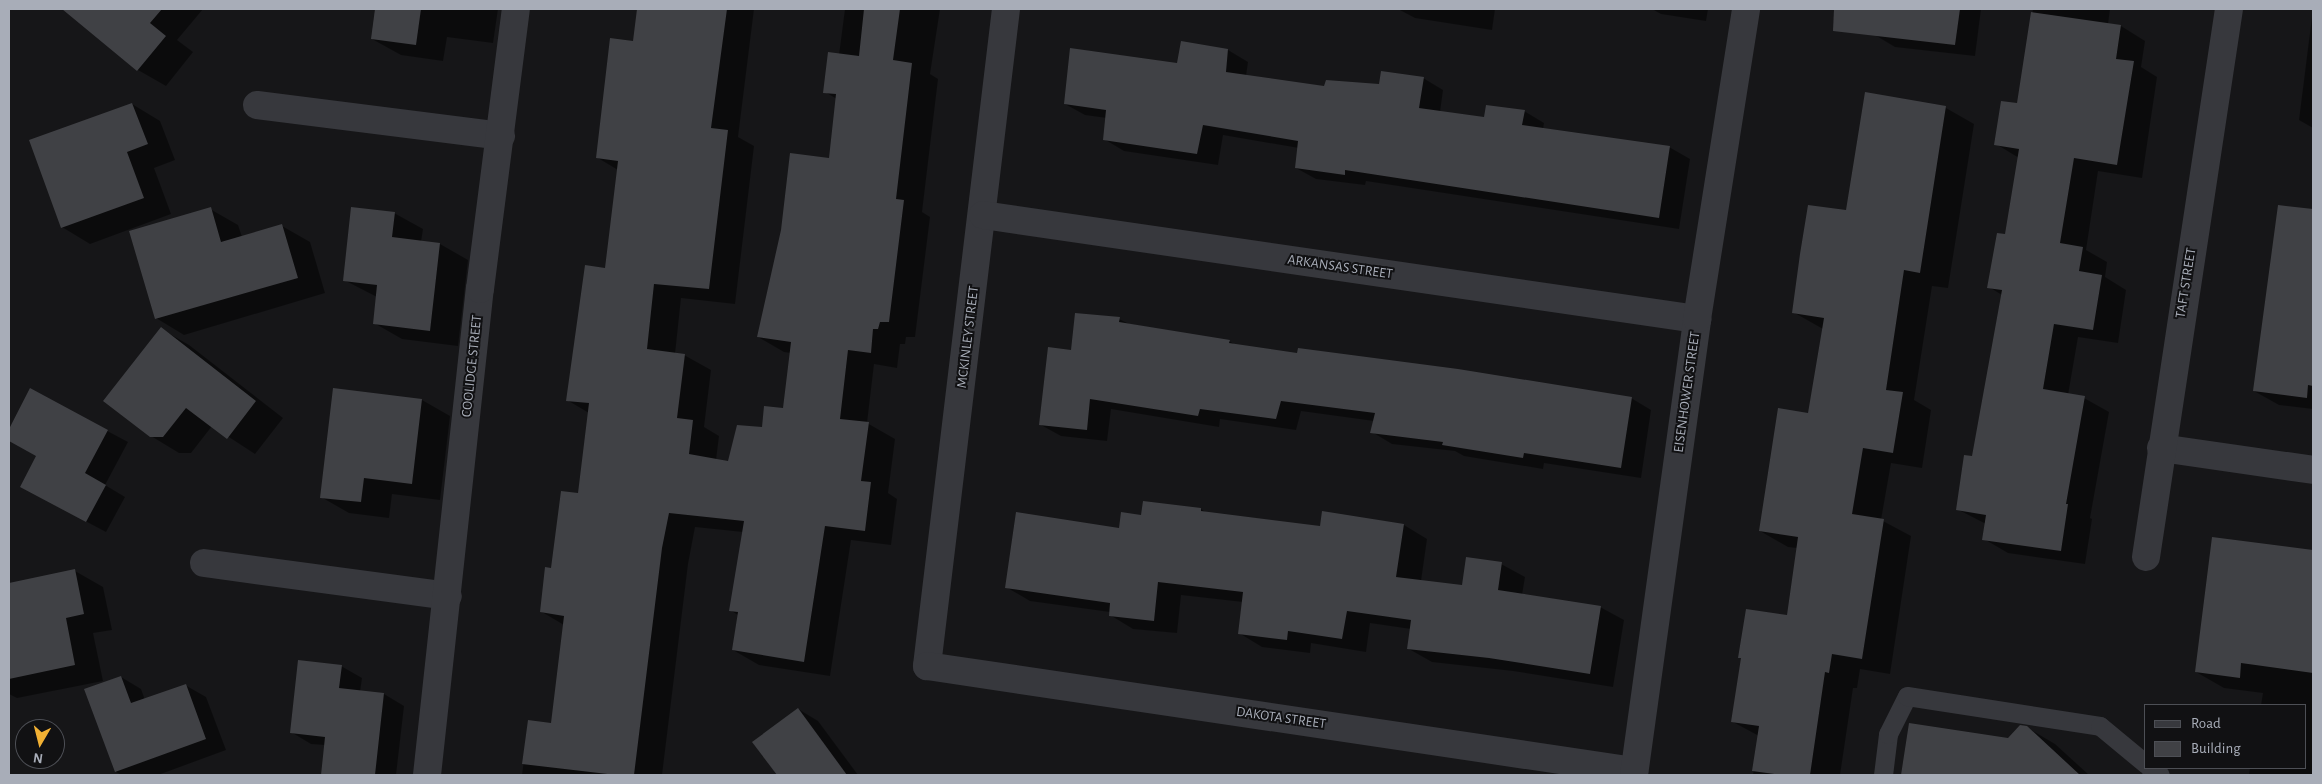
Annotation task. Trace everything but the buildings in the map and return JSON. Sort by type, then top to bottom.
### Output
[{"type":"street","name":"COOLIDGE STREET","points":[[426,775],[448,596],[480,288],[516,9]]},
{"type":"street","name":"MCKINLEY STREET","points":[[927,666],[983,215],[1006,9]]},
{"type":"street","name":"EISENHOWER STREET","points":[[1634,773],[1697,320],[1746,9]]},
{"type":"street","name":"TAFT STREET","points":[[2146,557],[2229,9]]},
{"type":"street","points":[[258,105],[501,136]]},
{"type":"street","name":"ARKANSAS STREET","points":[[983,215],[1697,320]]},
{"type":"street","points":[[2161,448],[2313,470]]},
{"type":"street","points":[[204,563],[448,596]]},
{"type":"street","name":"DAKOTA STREET","points":[[927,666],[1634,773]]},
{"type":"lane","points":[[1883,775],[1888,734],[1907,696],[2100,726],[2144,762]]}]
